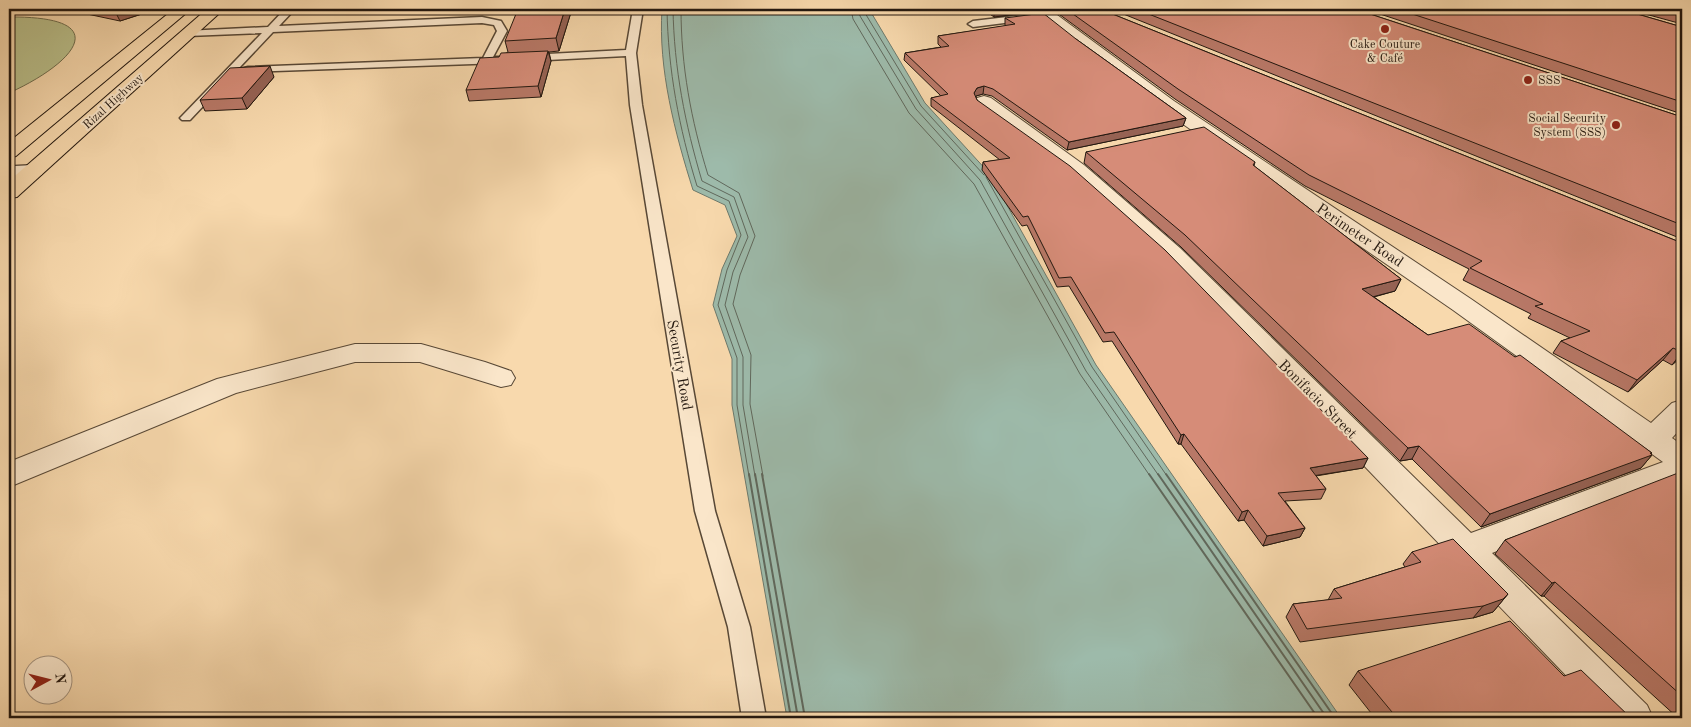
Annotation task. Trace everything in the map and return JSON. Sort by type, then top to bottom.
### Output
[{"type":"main road","name":"Rizal Highway","points":[[9,152],[183,9]]},
{"type":"main road","name":"Rizal Highway","points":[[9,192],[216,9]]},
{"type":"street","name":"Perimeter Road","points":[[1044,12],[1076,38],[1203,130],[1389,254],[1682,460]]},
{"type":"street","name":"Bonifacio Street","points":[[984,102],[1064,159],[1145,228],[1194,274],[1633,718]]},
{"type":"street","points":[[1175,136],[1203,130]]},
{"type":"street","points":[[1064,159],[1092,153]]},
{"type":"street","points":[[9,172],[34,171]]},
{"type":"street","points":[[9,475],[227,386],[355,353],[421,353],[475,368],[500,378]]},
{"type":"street","points":[[1653,439],[1682,410]]},
{"type":"street","points":[[1466,549],[1682,467]]},
{"type":"lane","points":[[186,118],[290,9]]},
{"type":"lane","name":"Security Road","points":[[638,9],[631,53],[636,106],[705,511],[739,627],[754,718]]},
{"type":"lane","points":[[973,24],[1044,12]]},
{"type":"lane","points":[[188,33],[409,18],[482,20],[498,23],[502,31],[487,60]]},
{"type":"lane","points":[[232,70],[631,53]]},
{"type":"green space","points":[[9,17],[43,19],[64,24],[74,33],[74,43],[66,56],[52,68],[9,93]]},
{"type":"water","points":[[662,9],[869,9],[925,103],[989,173],[1096,365],[1341,718],[787,718],[732,405],[732,359],[713,305],[722,269],[737,236],[725,205],[693,190],[674,124],[665,78],[661,32]]},
{"type":"building","points":[[518,9],[565,9],[556,38],[505,41]]},
{"type":"building","points":[[1066,9],[1100,9],[1682,243],[1682,352],[1673,348],[1637,380],[1561,341],[1590,331],[1535,306],[1543,304],[1470,268],[1482,261],[1309,175],[1178,89]]},
{"type":"building","points":[[1136,9],[1355,9],[1682,117],[1682,225]]},
{"type":"building","points":[[1397,9],[1620,9],[1682,27],[1682,102]]},
{"type":"building","points":[[1666,9],[1682,9],[1682,13]]},
{"type":"building","points":[[1043,13],[1186,118],[1069,142],[993,89],[984,86],[977,88],[974,93],[977,100],[1070,166],[1165,250],[1368,458],[1310,468],[1326,489],[1278,493],[1305,528],[1267,536],[1248,510],[1242,512],[1184,434],[1181,435],[1114,332],[1105,333],[1071,277],[1059,278],[1028,216],[1023,217],[983,162],[1010,158],[931,98],[948,94],[905,53],[949,46],[938,36],[1015,24],[1005,18]]},
{"type":"building","points":[[548,51],[538,86],[466,90],[480,58],[499,57],[501,53]]},
{"type":"building","points":[[270,66],[242,98],[200,100],[230,68]]},
{"type":"building","points":[[1204,127],[1255,162],[1253,165],[1401,279],[1362,289],[1428,335],[1469,324],[1515,357],[1520,355],[1652,453],[1650,453],[1652,455],[1490,514],[1419,446],[1408,448],[1185,235],[1086,152]]},
{"type":"building","points":[[1678,473],[1682,476],[1682,696],[1555,582],[1552,583],[1505,540]]},
{"type":"building","points":[[1453,539],[1508,594],[1503,599],[1483,606],[1307,629],[1293,604],[1342,598],[1334,589],[1421,562],[1412,552]]},
{"type":"building","points":[[1510,621],[1564,676],[1581,670],[1631,718],[1397,718],[1358,671]]},
{"type":"place","name":"Cake Couture & Café","points":[[1385,29]]},
{"type":"place","name":"SSS","points":[[1528,80]]},
{"type":"place","name":"Social Security System (SSS)","points":[[1616,125]]}]
